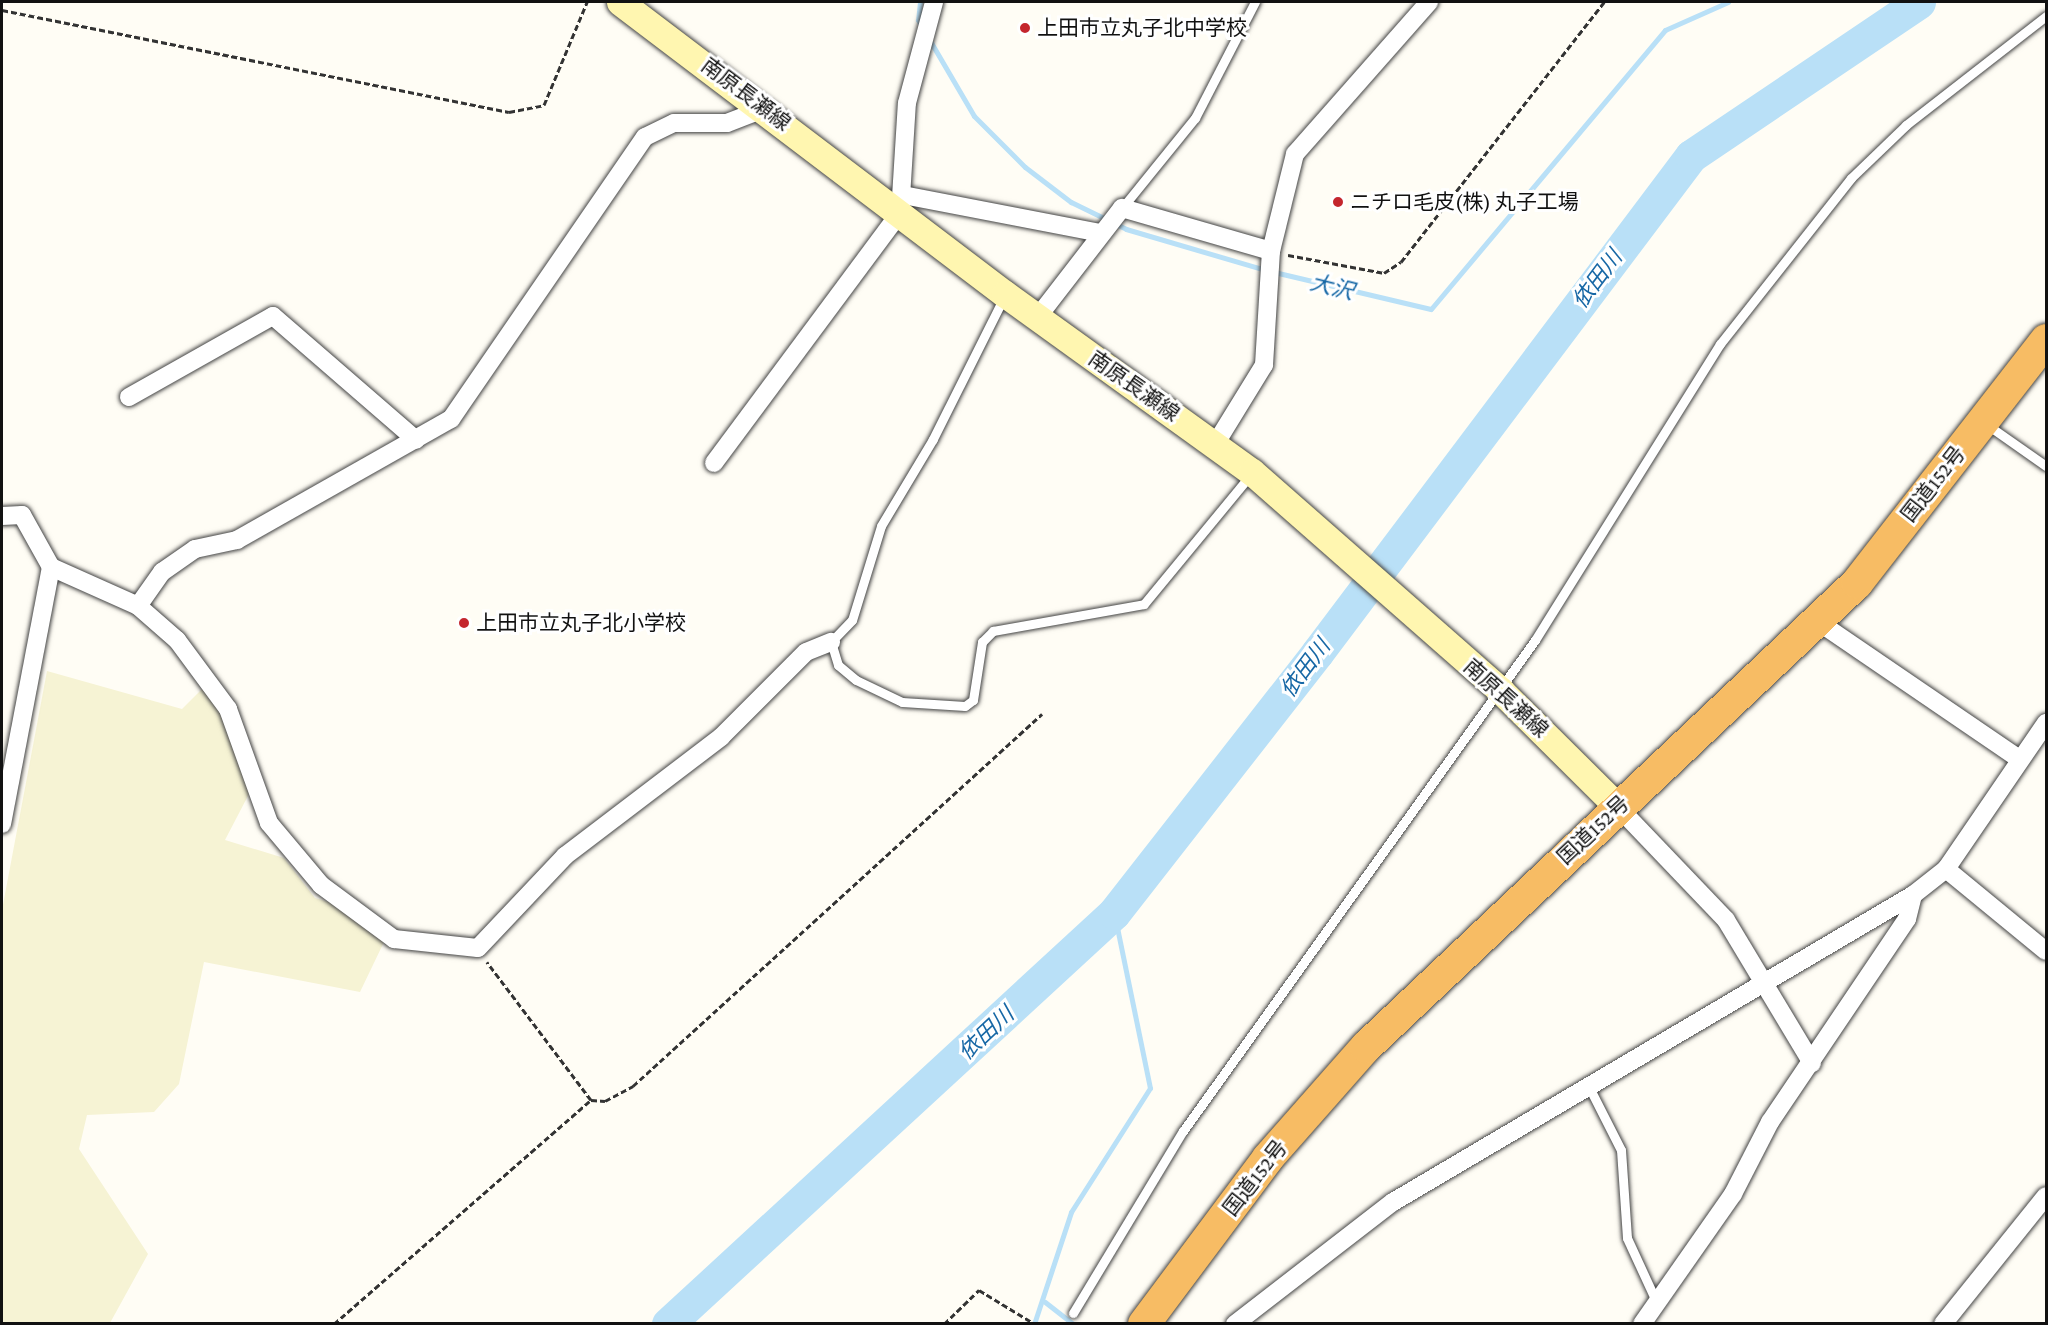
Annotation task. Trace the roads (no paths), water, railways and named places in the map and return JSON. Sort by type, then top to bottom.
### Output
[{"type":"highway","name":"国道152号","points":[[1144,1323],[1268,1158],[1366,1047],[1857,583],[2046,340]]},
{"type":"main road","name":"南原長瀬線","points":[[620,2],[902,204],[1005,294],[1216,443],[1252,472],[1501,691],[1618,807]]},
{"type":"street","points":[[714,464],[902,204],[908,104],[934,2]]},
{"type":"street","points":[[1216,443],[1264,365],[1271,251],[1295,154],[1429,2]]},
{"type":"street","points":[[138,606],[162,572],[195,549],[237,540],[309,495],[416,440],[451,419],[645,137],[674,123],[727,123],[766,108]]},
{"type":"street","points":[[902,204],[1100,233]]},
{"type":"street","points":[[1037,318],[1100,233],[1122,208],[1271,251]]},
{"type":"street","points":[[129,397],[273,316],[416,440]]},
{"type":"street","points":[[2,516],[22,515],[51,567],[138,606],[177,640],[228,709],[269,823],[321,885],[394,939],[478,948],[565,856],[721,737],[806,652],[831,642]]},
{"type":"street","points":[[2,824],[51,567]]},
{"type":"street","points":[[1817,621],[2019,759]]},
{"type":"street","points":[[1235,1323],[1393,1202],[1913,895],[1946,869],[2019,759],[2046,723]]},
{"type":"street","points":[[1618,807],[1726,920],[1812,1063]]},
{"type":"street","points":[[1946,869],[2046,951]]},
{"type":"street","points":[[1642,1323],[1733,1194],[1770,1122],[1812,1063],[1907,919],[1913,895]]},
{"type":"street","points":[[1943,1323],[2046,1196]]},
{"type":"lane","points":[[1122,208],[1196,118],[1255,2]]},
{"type":"lane","points":[[1073,1313],[1183,1131],[1501,691],[1720,344],[1851,178],[1905,125],[2046,16]]},
{"type":"lane","points":[[1005,294],[933,440],[881,526],[852,620],[831,642],[829,650],[838,665],[874,689],[902,702],[965,706],[974,700],[982,642],[993,631],[1144,604],[1252,472]]},
{"type":"lane","points":[[1982,421],[2046,466]]},
{"type":"lane","points":[[1588,1085],[1621,1150],[1627,1238],[1656,1301]]},
{"type":"waterway","name":"大沢","points":[[920,2],[918,20],[923,28]]},
{"type":"waterway","name":"大沢","points":[[1274,272],[1431,309],[1665,30],[1728,2]]},
{"type":"waterway","name":"依田川","points":[[668,1324],[1114,913],[1317,653],[1691,156],[1919,2]]},
{"type":"waterway","name":"大沢","points":[[929,39],[974,116],[1025,167],[1071,202],[1126,229],[1265,270]]},
{"type":"waterway","points":[[1034,1324],[1071,1212],[1150,1088],[1114,913]]},
{"type":"waterway","points":[[1045,1302],[1073,1324]]},
{"type":"place","name":"上田市立丸子北中学校","points":[[1025,28]]},
{"type":"place","name":"ニチロ毛皮(株) 丸子工場","points":[[1338,202]]},
{"type":"place","name":"上田市立丸子北小学校","points":[[464,623]]}]
